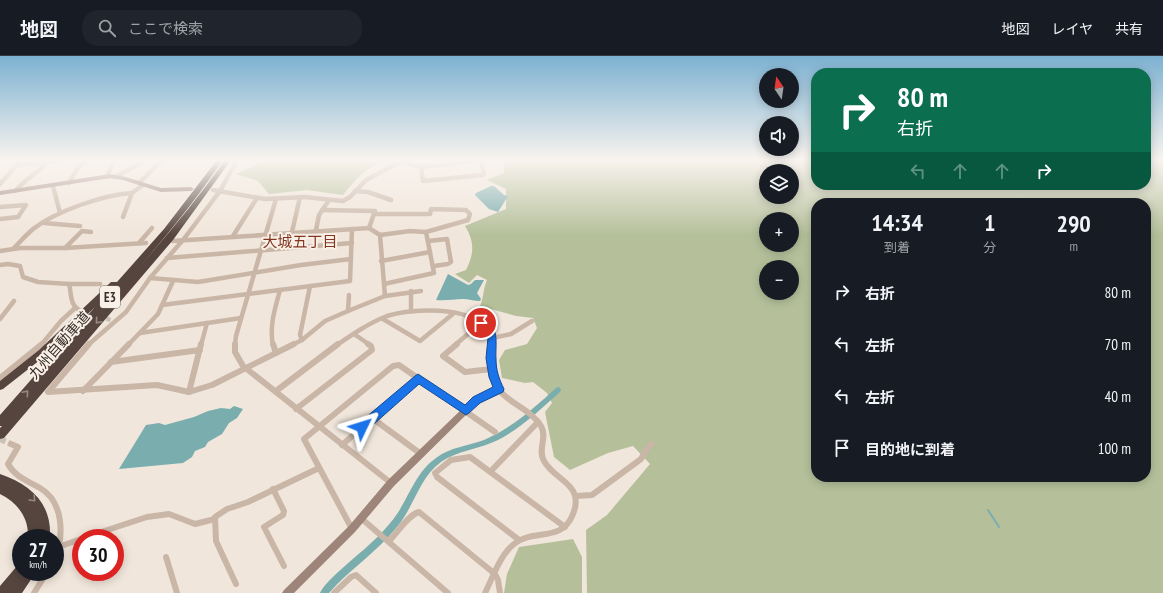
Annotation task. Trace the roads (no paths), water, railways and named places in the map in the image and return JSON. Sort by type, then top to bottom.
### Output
[{"type":"highway","name":"九州自動車道","points":[[0,422],[167,231],[201,185]]},
{"type":"highway","points":[[0,386],[42,353],[106,292],[173,221],[201,185]]},
{"type":"highway","name":"九州自動車道","points":[[0,435],[174,233],[211,185]]},
{"type":"highway","points":[[0,443],[73,350]]},
{"type":"highway","points":[[0,479],[26,493],[37,504],[44,517],[44,529]]},
{"type":"highway","points":[[0,489],[20,501],[26,508],[31,516],[34,529]]},
{"type":"highway","points":[[2,593],[12,581]]},
{"type":"highway","points":[[14,593],[23,581]]},
{"type":"street","points":[[15,191],[19,185]]},
{"type":"street","points":[[0,193],[58,185]]},
{"type":"street","points":[[123,217],[132,193],[140,185]]},
{"type":"street","points":[[145,185],[162,190],[191,189]]},
{"type":"street","points":[[223,185],[183,240],[150,278],[126,312],[84,349],[48,392],[157,386],[189,392],[212,385],[245,367],[302,340],[325,321],[385,296],[421,290]]},
{"type":"street","points":[[213,190],[257,198],[276,199],[300,197],[343,201],[350,197],[361,185]]},
{"type":"street","points":[[53,186],[60,213]]},
{"type":"street","points":[[356,191],[368,192],[390,200]]},
{"type":"street","points":[[13,249],[29,232],[60,213],[115,194],[132,193]]},
{"type":"street","points":[[292,232],[300,197]]},
{"type":"street","points":[[233,236],[257,198]]},
{"type":"street","points":[[276,199],[236,336],[235,352],[238,360],[318,427],[390,483]]},
{"type":"street","points":[[316,230],[319,215],[329,200]]},
{"type":"street","points":[[0,207],[26,205],[18,217],[0,220]]},
{"type":"street","points":[[173,241],[316,230],[369,228],[380,235],[410,231],[426,232],[468,220],[470,214],[466,210],[458,208],[431,209],[430,214],[375,214],[375,211],[322,210]]},
{"type":"street","points":[[369,228],[375,214]]},
{"type":"street","points":[[44,223],[80,226]]},
{"type":"street","points":[[139,244],[152,228]]},
{"type":"street","points":[[162,305],[350,281],[352,229]]},
{"type":"street","points":[[65,248],[82,231],[91,232]]},
{"type":"street","points":[[384,284],[434,273],[434,266],[426,232]]},
{"type":"street","points":[[380,235],[385,296]]},
{"type":"street","points":[[428,241],[447,239],[451,262],[448,264],[434,266]]},
{"type":"street","points":[[0,251],[13,249],[65,248],[146,243]]},
{"type":"street","points":[[166,258],[352,243]]},
{"type":"street","points":[[381,261],[430,252]]},
{"type":"street","points":[[150,278],[173,282],[198,282],[351,258]]},
{"type":"street","points":[[0,265],[8,264],[20,266],[23,277],[38,282],[100,284]]},
{"type":"street","points":[[83,391],[158,314],[173,282]]},
{"type":"street","points":[[69,284],[71,292],[70,298],[75,308],[81,311]]},
{"type":"street","points":[[302,340],[300,335],[310,286]]},
{"type":"street","points":[[276,353],[270,340],[270,330],[280,290]]},
{"type":"street","points":[[411,291],[411,311]]},
{"type":"street","points":[[348,311],[349,295]]},
{"type":"street","points":[[0,319],[14,301]]},
{"type":"street","points":[[0,378],[40,347],[61,321],[75,308]]},
{"type":"street","points":[[276,391],[354,334],[397,313],[411,311],[468,315],[488,328],[492,338],[491,358],[493,377],[499,389],[518,407],[538,422],[544,431],[541,453],[543,461],[549,468],[571,486],[576,496],[574,514],[565,527],[559,532],[549,535],[533,536],[519,540],[506,552],[485,593]]},
{"type":"street","points":[[383,319],[420,341],[454,313]]},
{"type":"street","points":[[140,333],[241,318]]},
{"type":"street","points":[[111,320],[116,322]]},
{"type":"street","points":[[492,338],[511,334],[532,321]]},
{"type":"street","points":[[189,392],[207,323]]},
{"type":"street","points":[[481,323],[443,356],[465,372],[492,369]]},
{"type":"street","points":[[296,409],[372,350],[371,346],[354,334]]},
{"type":"street","points":[[111,362],[200,350]]},
{"type":"street","points":[[352,529],[304,439],[393,366],[399,366],[418,378],[496,432]]},
{"type":"street","points":[[342,445],[418,378]]},
{"type":"street","points":[[287,593],[362,519],[390,483],[477,400],[499,389]]},
{"type":"street","points":[[372,418],[421,454]]},
{"type":"street","points":[[491,471],[538,422]]},
{"type":"street","points":[[11,444],[18,447],[8,464],[10,468],[15,473],[46,492],[56,505],[61,529]]},
{"type":"street","points":[[576,496],[592,495],[641,459],[646,450],[652,444]]},
{"type":"street","points":[[519,540],[435,474],[451,460],[467,456],[491,471],[565,527]]},
{"type":"street","points":[[236,584],[216,541],[215,517],[219,513],[248,502],[319,468]]},
{"type":"street","points":[[273,489],[284,511],[283,515],[264,527],[284,566]]},
{"type":"street","points":[[389,541],[400,530],[412,514],[419,512],[495,574],[498,580],[500,593]]},
{"type":"street","points":[[109,529],[146,517],[169,514],[195,524],[215,519]]},
{"type":"street","points":[[362,519],[448,593]]},
{"type":"street","points":[[166,557],[177,593]]},
{"type":"street","points":[[334,593],[351,577],[356,575],[376,593]]},
{"type":"street","points":[[34,593],[42,581]]},
{"type":"water","points":[[494,186],[504,195],[508,196],[498,212],[489,209],[475,195],[476,193]]},
{"type":"water","points":[[448,274],[468,285],[475,280],[484,280],[477,293],[481,299],[480,301],[463,299],[436,300]]},
{"type":"water","points":[[234,406],[243,409],[237,418],[229,423],[222,434],[208,442],[205,447],[195,451],[192,457],[183,463],[119,469],[146,425],[159,423],[165,425],[194,417],[208,411],[221,408],[230,409]]},
{"type":"waterway","points":[[324,593],[395,524],[403,513],[422,477],[432,465],[443,456],[496,438],[515,426],[542,405],[558,390]]},
{"type":"waterway","points":[[988,510],[999,527]]},
{"type":"tunnel","points":[[100,317],[111,320]]},
{"type":"tunnel","points":[[0,439],[11,444]]},
{"type":"district","name":"大城五丁目","points":[[300,242]]}]
